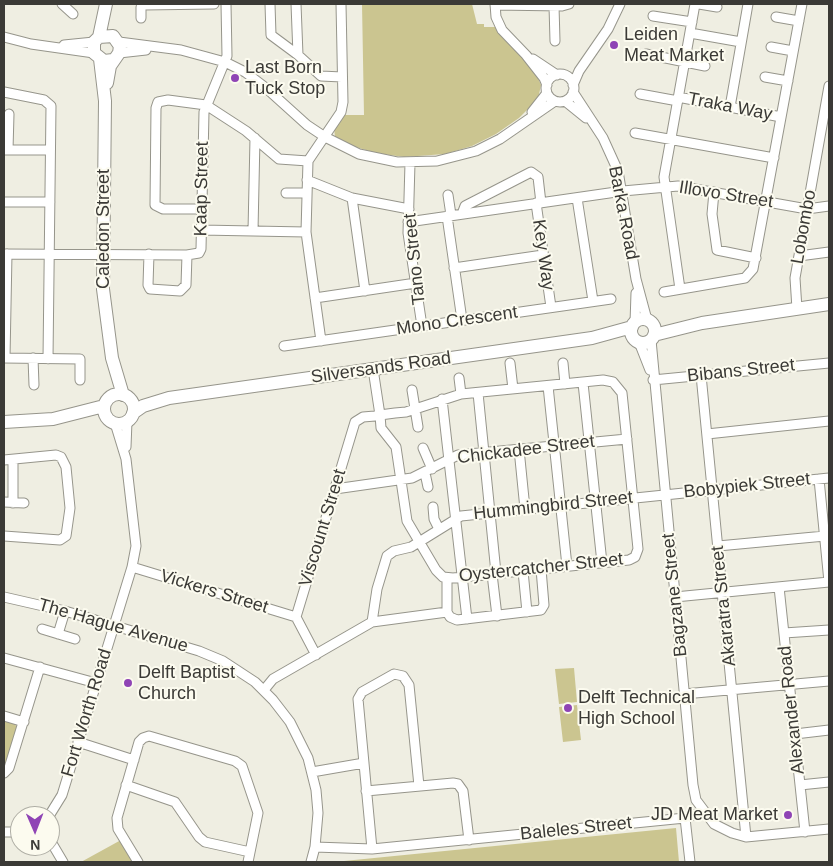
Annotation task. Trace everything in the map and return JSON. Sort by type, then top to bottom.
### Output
[{"type":"street","points":[[62,4],[73,14]]},
{"type":"street","points":[[106,4],[116,48]]},
{"type":"street","name":"Caledon Street","points":[[106,4],[97,48],[105,101],[104,304],[112,358],[126,397],[132,403],[121,419]]},
{"type":"street","points":[[141,18],[142,6],[214,4]]},
{"type":"street","name":"Kaap Street","points":[[5,254],[188,255],[199,253],[206,105],[225,62],[227,50],[226,4]]},
{"type":"street","points":[[270,4],[271,35],[298,55],[321,76],[342,77]]},
{"type":"street","points":[[296,4],[298,55]]},
{"type":"street","points":[[321,340],[306,232],[308,161],[341,112],[341,4]]},
{"type":"street","points":[[555,101],[547,89],[544,78],[526,55],[502,30],[496,17],[495,5],[554,6],[569,4]]},
{"type":"street","points":[[4,37],[31,44],[52,46],[181,50],[225,62],[245,72],[307,125],[324,137],[365,156],[410,163],[437,161],[463,156],[488,146],[555,101],[565,101],[573,89],[580,71],[608,29],[620,4]]},
{"type":"street","points":[[680,289],[664,177],[692,22],[697,4],[717,7]]},
{"type":"street","points":[[730,107],[748,4]]},
{"type":"street","points":[[664,292],[745,278],[751,274],[756,258],[802,4]]},
{"type":"street","points":[[554,6],[555,41]]},
{"type":"street","points":[[653,16],[692,22]]},
{"type":"street","points":[[776,17],[799,22]]},
{"type":"street","points":[[690,33],[741,42]]},
{"type":"street","points":[[771,47],[794,51]]},
{"type":"street","points":[[97,48],[116,48]]},
{"type":"street","name":"Caledon Street","points":[[105,101],[116,48]]},
{"type":"street","points":[[522,124],[547,89],[551,79],[592,53]]},
{"type":"street","points":[[646,54],[705,66]]},
{"type":"street","points":[[526,55],[560,75],[569,78],[573,89]]},
{"type":"street","points":[[765,77],[788,81]]},
{"type":"street","name":"Lobombo","points":[[797,308],[794,281],[829,86]]},
{"type":"street","name":"Barka Road","points":[[573,89],[592,123],[603,138],[614,161],[622,191],[643,331]]},
{"type":"street","points":[[4,92],[24,98],[44,100],[50,104],[48,358]]},
{"type":"street","name":"Traka Way","points":[[640,94],[782,116]]},
{"type":"street","points":[[202,209],[163,209],[155,205],[156,108],[158,102],[168,100],[206,105],[256,138],[279,158],[292,162],[308,161]]},
{"type":"street","name":"Barka Road","points":[[565,101],[592,123]]},
{"type":"street","points":[[9,114],[6,150],[50,150]]},
{"type":"street","points":[[635,133],[774,158]]},
{"type":"street","points":[[253,231],[256,138]]},
{"type":"street","name":"Tano Street","points":[[410,163],[408,222],[422,326]]},
{"type":"street","name":"Key Way","points":[[462,214],[467,205],[531,172],[538,177],[538,203],[543,255],[551,307]]},
{"type":"street","points":[[307,180],[352,198],[409,210]]},
{"type":"street","name":"Illovo Street","points":[[408,222],[665,186],[685,186],[807,209],[829,206]]},
{"type":"street","points":[[714,192],[712,214],[717,250],[756,258]]},
{"type":"street","points":[[286,193],[307,193]]},
{"type":"street","points":[[448,195],[454,268],[462,320]]},
{"type":"street","points":[[352,198],[365,291]]},
{"type":"street","points":[[577,198],[593,301]]},
{"type":"street","points":[[4,202],[50,202]]},
{"type":"street","points":[[201,230],[306,232]]},
{"type":"street","points":[[799,256],[829,252]]},
{"type":"street","points":[[5,254],[4,358],[80,359],[80,380]]},
{"type":"street","points":[[149,254],[148,285],[150,289],[180,291],[186,285],[188,255]]},
{"type":"street","points":[[454,268],[543,255]]},
{"type":"street","points":[[315,298],[416,283]]},
{"type":"street","name":"Mono Crescent","points":[[284,346],[611,299]]},
{"type":"street","name":"Silversands Road","points":[[121,419],[143,406],[169,398],[829,304]]},
{"type":"street","name":"Bagzane Street","points":[[643,331],[653,378],[693,785],[696,800],[703,812]]},
{"type":"street","points":[[34,358],[34,385]]},
{"type":"street","name":"Caledon Street","points":[[107,402],[112,358]]},
{"type":"street","name":"Bibans Street","points":[[653,378],[701,376],[829,362]]},
{"type":"street","points":[[510,363],[513,389]]},
{"type":"street","points":[[563,363],[565,384]]},
{"type":"street","points":[[373,369],[383,431],[396,447],[407,521],[436,570],[447,578],[447,612],[454,620],[542,609],[544,605],[542,569]]},
{"type":"street","name":"Akaratra Street","points":[[701,376],[724,593],[746,837]]},
{"type":"street","points":[[459,378],[461,394]]},
{"type":"street","points":[[380,415],[414,409],[461,394],[607,380],[616,384],[622,393],[632,498]]},
{"type":"street","points":[[583,383],[602,563]]},
{"type":"street","points":[[548,386],[567,566]]},
{"type":"street","points":[[412,390],[418,427]]},
{"type":"street","points":[[478,393],[490,512],[497,616]]},
{"type":"street","name":"Silversands Road","points":[[107,402],[116,395],[169,398]]},
{"type":"street","points":[[442,399],[467,619]]},
{"type":"street","points":[[68,417],[107,402],[121,419]]},
{"type":"street","name":"Viscount Street","points":[[296,617],[355,422],[363,417],[380,415]]},
{"type":"street","points":[[4,422],[43,421],[68,417],[121,419]]},
{"type":"street","name":"Fort Worth Road","points":[[55,806],[62,795],[132,567],[136,538],[121,419]]},
{"type":"street","points":[[707,434],[829,421]]},
{"type":"street","name":"Chickadee Street","points":[[335,490],[412,478],[458,455],[627,439]]},
{"type":"street","points":[[423,448],[428,471],[428,487]]},
{"type":"street","points":[[519,449],[525,509]]},
{"type":"street","points":[[4,536],[57,541],[66,536],[69,522],[70,495],[64,460],[56,455],[8,461],[8,502],[24,503]]},
{"type":"street","name":"Bobypiek Street","points":[[665,494],[829,478]]},
{"type":"street","points":[[675,598],[829,582],[819,479]]},
{"type":"street","name":"Hummingbird Street","points":[[372,622],[376,591],[386,558],[392,552],[411,547],[455,519],[466,515],[490,512],[665,494]]},
{"type":"street","name":"Oystercatcher Street","points":[[447,578],[629,560],[635,557],[638,549],[632,498]]},
{"type":"street","points":[[433,507],[434,519],[439,529]]},
{"type":"street","points":[[718,546],[825,536]]},
{"type":"street","name":"Vickers Street","points":[[132,567],[296,617]]},
{"type":"street","points":[[523,570],[527,612]]},
{"type":"street","name":"Alexander Road","points":[[780,587],[804,832]]},
{"type":"street","name":"The Hague Avenue","points":[[4,597],[65,611],[211,656],[245,674],[264,690],[294,728],[312,772],[318,813],[312,862]]},
{"type":"street","points":[[58,634],[65,611]]},
{"type":"street","points":[[264,690],[272,680],[372,622],[447,612]]},
{"type":"street","points":[[296,617],[316,655]]},
{"type":"street","points":[[42,628],[75,639]]},
{"type":"street","points":[[784,633],[829,630]]},
{"type":"street","points":[[4,658],[40,666],[96,683]]},
{"type":"street","points":[[4,773],[9,768],[40,666]]},
{"type":"street","points":[[372,849],[358,696],[391,674],[400,674],[406,678],[409,685],[419,786]]},
{"type":"street","points":[[684,694],[829,681]]},
{"type":"street","points":[[4,716],[24,722]]},
{"type":"street","points":[[794,734],[829,730]]},
{"type":"street","points":[[138,862],[117,823],[126,785],[140,741],[149,736],[240,764],[245,772],[258,813],[248,862]]},
{"type":"street","points":[[78,742],[134,760]]},
{"type":"street","points":[[312,772],[364,763]]},
{"type":"street","points":[[800,785],[829,782]]},
{"type":"street","points":[[366,791],[453,783],[460,786],[463,791],[469,840]]},
{"type":"street","points":[[126,785],[175,802],[199,837],[205,842],[250,852]]},
{"type":"street","points":[[703,812],[714,824],[732,833],[746,837],[829,829]]},
{"type":"street","name":"Baleles Street","points":[[315,847],[372,849],[685,818],[703,812]]},
{"type":"street","points":[[685,818],[690,862]]},
{"type":"shaded area","points":[[362,4],[472,4],[477,24],[484,24],[484,27],[497,27],[534,69],[541,85],[538,99],[519,118],[496,134],[472,146],[445,154],[404,157],[376,153],[349,145],[335,137],[334,128],[342,115],[364,115]]},
{"type":"shaded area","points":[[574,668],[577,702],[559,704],[555,669]]},
{"type":"shaded area","points":[[577,705],[581,740],[563,742],[559,707]]},
{"type":"shaded area","points":[[4,719],[15,724],[17,728],[4,770]]},
{"type":"shaded area","points":[[676,828],[679,862],[334,862]]},
{"type":"shaded area","points":[[121,840],[134,862],[81,862]]},
{"type":"place","name":"Leiden Meat Market","points":[[614,45]]},
{"type":"place","name":"Last Born Tuck Stop","points":[[235,78]]},
{"type":"place","name":"Delft Baptist Church","points":[[128,683]]},
{"type":"place","name":"Delft Technical High School","points":[[568,708]]},
{"type":"place","name":"JD Meat Market","points":[[788,815]]}]
